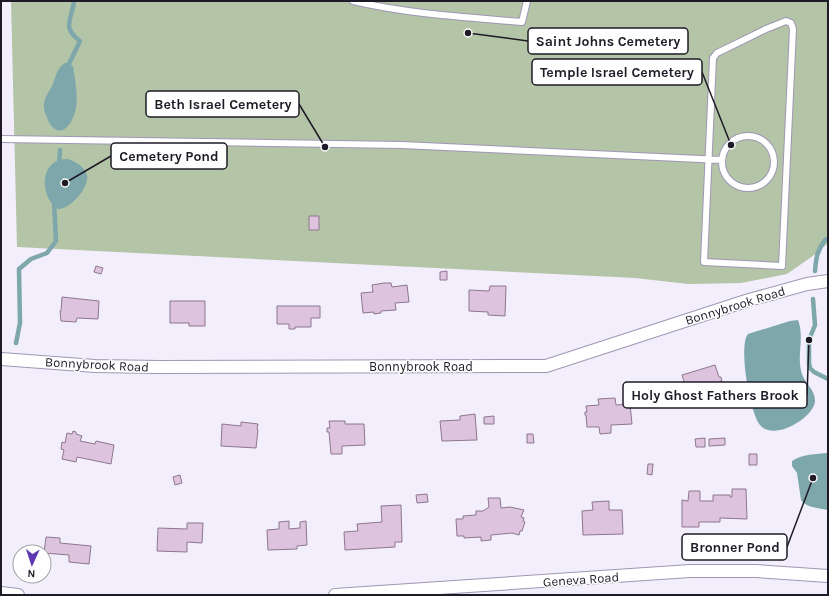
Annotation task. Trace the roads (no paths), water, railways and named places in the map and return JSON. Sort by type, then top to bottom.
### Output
[{"type":"street","name":"Bonnybrook Road","points":[[1,359],[95,366],[546,366],[749,300],[807,284],[828,280]]},
{"type":"street","name":"Geneva Road","points":[[335,595],[690,571],[756,571],[828,576]]},
{"type":"street","points":[[1,593],[18,595]]},
{"type":"lane","points":[[353,1],[384,8],[428,14],[522,22],[528,1]]},
{"type":"lane","points":[[786,21],[791,23],[793,29],[782,266],[704,262],[708,160],[713,58],[717,53],[766,29],[786,21]]},
{"type":"lane","points":[[748,136],[763,142],[772,154],[773,162],[772,170],[764,182],[758,186],[750,188],[736,185],[730,181],[722,168],[722,160],[728,146],[741,137],[748,136]]},
{"type":"lane","points":[[1,139],[402,145],[722,160]]},
{"type":"lane","points":[[773,162],[787,163]]},
{"type":"waterway","points":[[67,68],[80,41],[74,36],[69,27],[74,1]]},
{"type":"waterway","points":[[59,166],[60,150]]},
{"type":"waterway","points":[[16,343],[20,323],[19,269],[31,259],[47,253],[56,241],[54,201]]},
{"type":"waterway","points":[[815,271],[816,258],[822,244],[828,239]]},
{"type":"waterway","points":[[813,299],[815,325],[809,340],[809,363],[810,368],[814,372],[828,379]]},
{"type":"place","name":"Saint Johns Cemetery","points":[[468,33]]},
{"type":"place","name":"Temple Israel Cemetery","points":[[731,145]]},
{"type":"place","name":"Beth Israel Cemetery","points":[[325,147]]},
{"type":"place","name":"Cemetery Pond","points":[[65,183]]},
{"type":"place","name":"Holy Ghost Fathers Brook","points":[[809,340]]},
{"type":"place","name":"Bronner Pond","points":[[813,478]]}]
